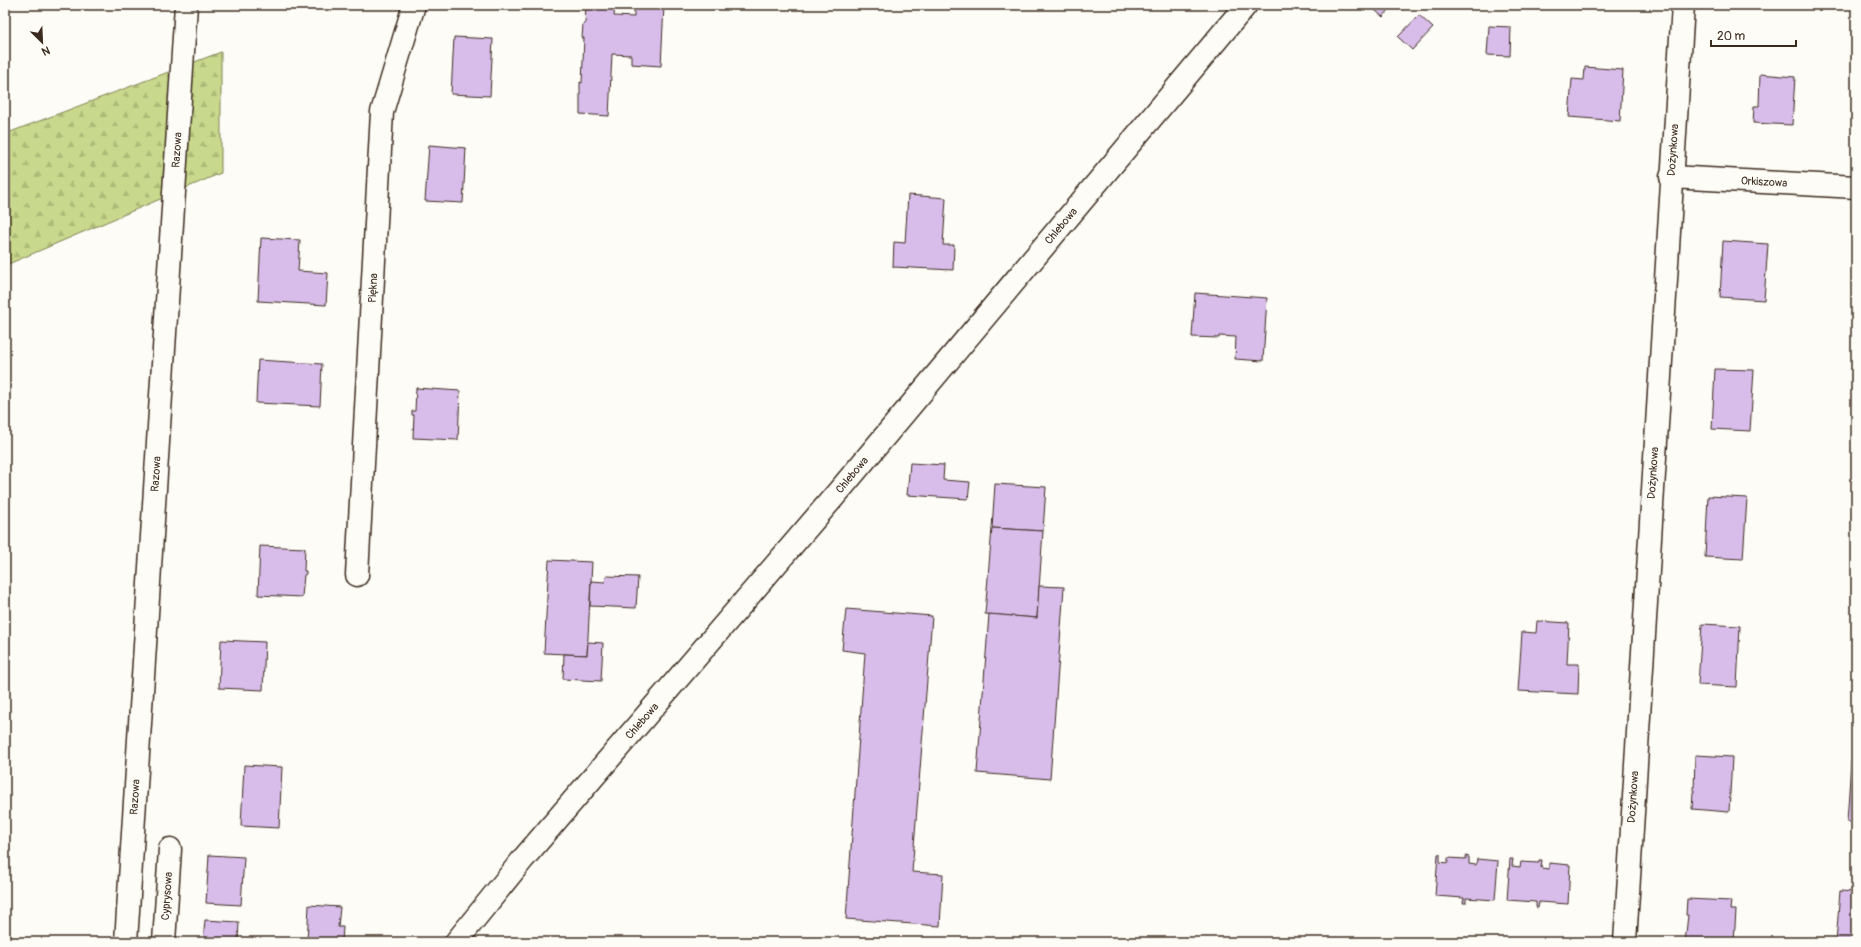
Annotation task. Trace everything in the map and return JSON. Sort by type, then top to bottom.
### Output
[{"type":"street","name":"Razowa","points":[[126,942],[186,5]]},
{"type":"street","name":"Piękna","points":[[357,575],[382,112],[414,5]]},
{"type":"street","name":"Chlebowa","points":[[456,942],[528,853],[844,485],[1246,5]]},
{"type":"street","name":"Dożynkowa","points":[[1624,942],[1683,5]]},
{"type":"street","name":"Orkiszowa","points":[[1672,177],[1856,188]]},
{"type":"street","name":"Cyprysowa","points":[[164,942],[170,849]]},
{"type":"green space","points":[[221,52],[221,173],[6,265],[5,134]]},
{"type":"building","points":[[586,5],[615,5],[614,16],[634,17],[634,5],[664,5],[661,66],[631,64],[631,55],[612,54],[609,116],[580,114],[580,82],[582,83],[584,38],[582,38],[583,24],[585,24]]},
{"type":"building","points":[[1369,5],[1393,5],[1383,17]]},
{"type":"building","points":[[1419,15],[1433,28],[1412,50],[1398,37]]},
{"type":"building","points":[[1489,26],[1511,27],[1510,56],[1487,55]]},
{"type":"building","points":[[454,37],[493,39],[490,96],[451,94]]},
{"type":"building","points":[[1585,67],[1623,70],[1620,121],[1569,117],[1572,79],[1584,80]]},
{"type":"building","points":[[1760,74],[1795,77],[1792,125],[1753,123],[1754,106],[1759,106]]},
{"type":"building","points":[[429,145],[466,148],[463,203],[425,201]]},
{"type":"building","points":[[908,195],[946,198],[943,245],[954,245],[953,270],[893,267],[894,242],[905,243]]},
{"type":"building","points":[[261,238],[300,240],[298,271],[328,273],[326,305],[258,301]]},
{"type":"building","points":[[1723,241],[1768,244],[1764,300],[1720,297]]},
{"type":"building","points":[[1195,293],[1267,298],[1263,361],[1235,359],[1236,337],[1192,337]]},
{"type":"building","points":[[258,360],[322,364],[320,406],[256,403]]},
{"type":"building","points":[[1715,369],[1754,370],[1750,431],[1712,429]]},
{"type":"building","points":[[416,388],[460,391],[458,440],[413,438],[414,415],[412,415],[412,411],[415,411]]},
{"type":"building","points":[[910,463],[944,465],[943,480],[970,482],[968,499],[907,495]]},
{"type":"building","points":[[995,484],[1046,487],[1043,531],[992,528]]},
{"type":"building","points":[[1708,496],[1747,498],[1743,559],[1705,557]]},
{"type":"building","points":[[992,528],[1043,531],[1037,618],[985,614]]},
{"type":"building","points":[[260,546],[305,548],[304,571],[306,571],[306,574],[304,575],[302,597],[258,595]]},
{"type":"building","points":[[549,560],[592,562],[587,655],[544,653]]},
{"type":"building","points":[[606,576],[638,577],[636,608],[590,606],[591,581],[605,582]]},
{"type":"building","points":[[1039,586],[1064,587],[1050,779],[977,773],[989,614],[1037,618]]},
{"type":"building","points":[[846,609],[932,616],[912,872],[943,874],[940,926],[846,919],[865,653],[842,650]]},
{"type":"building","points":[[1537,621],[1569,623],[1567,664],[1579,664],[1578,694],[1518,691],[1522,632],[1536,633]]},
{"type":"building","points":[[1702,624],[1740,626],[1737,687],[1698,685]]},
{"type":"building","points":[[221,640],[265,642],[263,690],[219,688]]},
{"type":"building","points":[[588,642],[603,643],[601,681],[563,679],[564,654],[587,655]]},
{"type":"building","points":[[1695,755],[1732,757],[1729,812],[1692,809]]},
{"type":"building","points":[[1851,761],[1856,761],[1856,822],[1847,822]]},
{"type":"building","points":[[244,765],[282,767],[279,828],[241,826]]},
{"type":"building","points":[[1438,854],[1440,854],[1440,862],[1448,863],[1448,858],[1466,859],[1466,856],[1469,857],[1469,864],[1476,865],[1477,859],[1498,861],[1495,900],[1466,898],[1466,903],[1463,903],[1464,898],[1435,896]]},
{"type":"building","points":[[209,855],[244,857],[241,905],[206,903]]},
{"type":"building","points":[[1510,859],[1513,859],[1512,866],[1520,867],[1521,862],[1539,863],[1539,860],[1542,860],[1541,868],[1549,869],[1549,863],[1570,865],[1568,904],[1539,902],[1538,908],[1536,907],[1536,902],[1507,900]]},
{"type":"building","points":[[1840,891],[1856,892],[1856,942],[1836,942]]},
{"type":"building","points":[[1687,899],[1731,901],[1730,910],[1736,910],[1734,942],[1685,942],[1688,915],[1686,915]]},
{"type":"building","points":[[309,905],[340,907],[338,927],[343,927],[342,942],[307,942]]},
{"type":"building","points":[[205,920],[239,922],[238,942],[203,942]]}]
